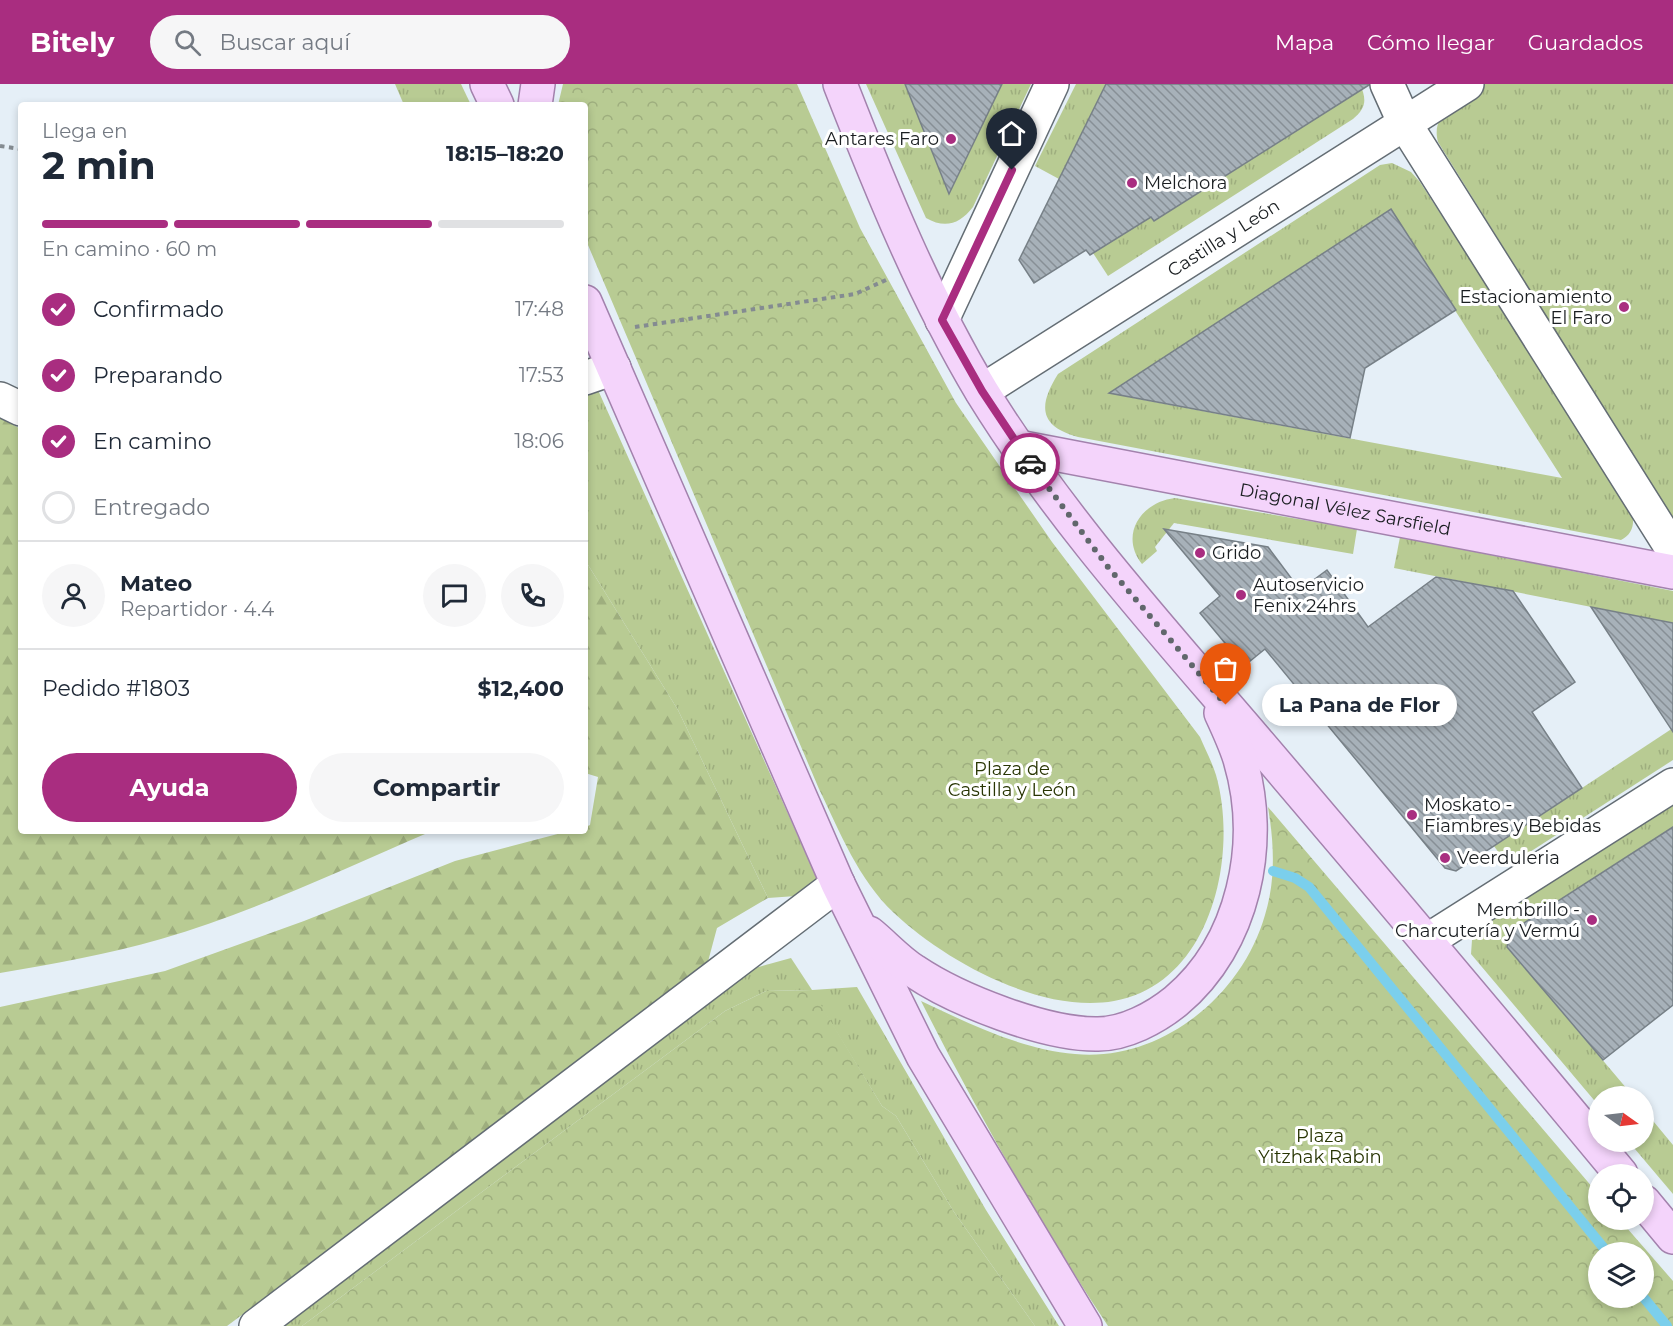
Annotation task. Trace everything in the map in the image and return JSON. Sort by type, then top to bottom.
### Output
[{"type":"main road","points":[[487,84],[496,102]]},
{"type":"main road","points":[[535,102],[538,84]]},
{"type":"main road","points":[[840,84],[942,320],[982,391],[1018,447],[1108,567],[1427,941],[1613,1164]]},
{"type":"main road","points":[[588,309],[598,333],[599,373],[683,528],[838,884],[922,1056],[1085,1326]]},
{"type":"main road","name":"Diagonal Vélez Sarsfield","points":[[1018,447],[1673,572]]},
{"type":"main road","points":[[859,924],[913,971],[950,993],[1030,1022],[1062,1030],[1099,1034],[1136,1025],[1165,1010],[1192,988],[1211,966],[1229,936],[1248,866],[1250,826],[1240,760],[1211,687]]},
{"type":"main road","points":[[1654,1214],[1673,1237]]},
{"type":"street","points":[[942,320],[1052,84]]},
{"type":"street","points":[[1388,84],[1405,124],[1673,550]]},
{"type":"street","name":"Castilla y León","points":[[982,391],[1467,84]]},
{"type":"street","points":[[0,399],[18,408]]},
{"type":"street","points":[[1427,941],[1673,785]]},
{"type":"street","points":[[256,1326],[838,884]]},
{"type":"path","points":[[0,146],[18,149]]},
{"type":"path","points":[[598,333],[855,294],[917,265]]},
{"type":"green space","points":[[395,84],[461,84],[470,102],[403,102]]},
{"type":"green space","name":"Plaza de Castilla y León","points":[[563,84],[797,84],[860,228],[956,403],[1052,542],[1200,737],[1213,765],[1222,807],[1223,842],[1219,878],[1210,912],[1195,943],[1174,970],[1147,990],[1114,1001],[1086,1003],[1026,992],[996,980],[940,949],[915,931],[881,900],[860,870],[819,789],[588,245],[588,102],[559,102]]},
{"type":"green space","points":[[866,84],[905,84],[949,194],[1002,84],[1031,84],[973,207],[957,221],[946,224],[926,218]]},
{"type":"green space","points":[[1076,84],[1106,84],[1059,179],[1035,166]]},
{"type":"green space","points":[[1360,84],[1364,103],[1361,111],[1353,119],[1108,276],[1093,253]]},
{"type":"green space","name":"Estacionamiento El Faro","points":[[1481,84],[1673,84],[1673,521],[1438,142],[1438,123],[1443,115],[1456,102]]},
{"type":"green space","points":[[1392,163],[1411,172],[1420,182],[1630,507],[1633,526],[1626,537],[1621,540],[1078,437],[1065,432],[1049,421],[1045,405],[1058,374],[1380,165]],"holes":[[[1391,210],[1562,478],[1128,397]]]},
{"type":"green space","points":[[588,368],[824,894],[768,898],[678,710],[588,565]]},
{"type":"green space","points":[[0,418],[18,427],[18,834],[425,834],[298,889],[196,928],[101,954],[0,973]]},
{"type":"green space","points":[[1175,498],[1357,529],[1353,554],[1174,523],[1155,547],[1157,551],[1142,564],[1135,553],[1133,542],[1133,531],[1137,522],[1152,506]]},
{"type":"green space","points":[[1400,537],[1673,591],[1673,623],[1394,568]]},
{"type":"green space","points":[[588,565],[678,710],[768,898],[717,928],[706,969],[227,1326],[0,1326],[0,1007],[165,971],[304,921],[455,861],[558,834],[588,834],[598,777],[588,774]]},
{"type":"green space","points":[[1673,728],[1673,760],[1508,866],[1494,846]]},
{"type":"green space","points":[[1673,804],[1673,827],[1510,932],[1507,947],[1625,1086],[1588,1086],[1588,1093],[1471,954],[1472,940],[1481,927]]},
{"type":"green space","name":"Plaza Yitzhak Rabin","points":[[1268,807],[1588,1182],[1588,1230],[1629,1230],[1639,1242],[1588,1242],[1588,1308],[1654,1308],[1654,1259],[1673,1281],[1673,1326],[1108,1326],[1010,1166],[921,1001],[1015,1041],[1075,1054],[1107,1054],[1138,1047],[1167,1035],[1194,1018],[1217,997],[1238,972],[1254,945],[1269,902],[1273,848]]},
{"type":"green space","points":[[791,958],[812,990],[857,987],[986,1210],[1059,1326],[1035,1326],[954,1212],[896,1116],[882,1106],[811,990],[766,991],[725,1011],[302,1326],[279,1326],[755,968]]},
{"type":"green space","points":[[812,990],[882,1106],[896,1116],[954,1212],[1035,1326],[302,1326],[725,1011],[766,991]]},
{"type":"green space","points":[[1654,1122],[1673,1145],[1673,1194],[1654,1172],[1654,1164],[1648,1164],[1637,1152],[1654,1152]]},
{"type":"building","name":"Antares Faro","points":[[905,84],[1002,84],[949,194]]},
{"type":"building","name":"Melchora","points":[[1106,84],[1369,85],[1154,221],[1151,217],[1090,255],[1086,250],[1034,283],[1019,260]]},
{"type":"building","points":[[1391,209],[1456,310],[1365,368],[1350,438],[1109,393]]},
{"type":"building","points":[[1164,529],[1268,547],[1300,590],[1327,570],[1368,627],[1436,577],[1513,591],[1575,682],[1532,712],[1582,788],[1456,871],[1445,868],[1265,649],[1244,666],[1200,613],[1220,596]]},
{"type":"building","points":[[1591,607],[1673,623],[1673,732]]},
{"type":"building","points":[[1673,827],[1673,1005],[1603,1060],[1507,947],[1510,932]]},
{"type":"waterway","points":[[1273,871],[1295,878],[1309,887],[1599,1242]]},
{"type":"waterway","points":[[1652,1308],[1667,1326]]},
{"type":"way so far","points":[[1030,463],[1108,567],[1226,705]]},
{"type":"place","name":"Antares Faro","points":[[951,139]]},
{"type":"place","name":"Melchora","points":[[1132,183]]},
{"type":"place","name":"Estacionamiento El Faro","points":[[1624,307]]},
{"type":"place","name":"Grido","points":[[1200,553]]},
{"type":"place","name":"Autoservicio Fenix 24hrs","points":[[1241,595]]},
{"type":"place","name":"La Pana de Flor","points":[[1226,705]]},
{"type":"place","name":"Moskato - Fiambres y Bebidas","points":[[1412,815]]},
{"type":"place","name":"Veerduleria","points":[[1445,858]]},
{"type":"place","name":"Membrillo - Charcutería y Vermú","points":[[1592,920]]},
{"type":"route","points":[[1012,170],[942,320],[982,391],[1030,463]]}]
